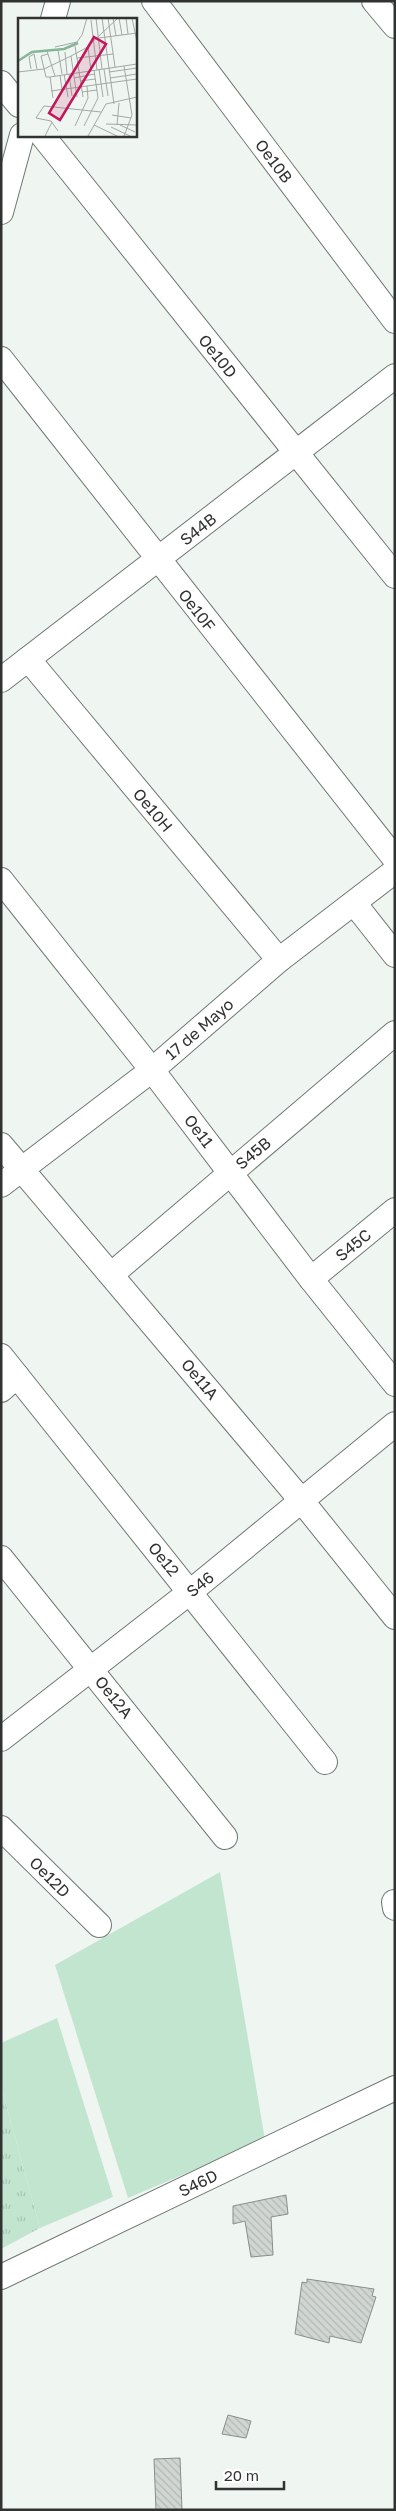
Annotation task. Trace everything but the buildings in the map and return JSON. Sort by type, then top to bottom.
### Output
[{"type":"street","points":[[53,18],[58,1]]},
{"type":"street","name":"Oe10B","points":[[154,1],[395,321]]},
{"type":"street","points":[[374,1],[395,26]]},
{"type":"street","points":[[1,83],[18,104]]},
{"type":"street","points":[[1,212],[22,136]]},
{"type":"street","name":"Oe10D","points":[[43,136],[395,576]]},
{"type":"street","name":"Oe10F","points":[[1,359],[395,859]]},
{"type":"street","name":"S44B","points":[[1,680],[395,376]]},
{"type":"street","name":"Oe10H","points":[[28,659],[279,960]]},
{"type":"street","name":"17 de Mayo","points":[[1,1185],[152,1070],[279,960],[395,871]]},
{"type":"street","name":"Oe11","points":[[1,880],[152,1070],[311,1279],[395,1384]]},
{"type":"street","points":[[354,903],[395,954]]},
{"type":"street","name":"S45B","points":[[112,1274],[395,1033]]},
{"type":"street","name":"Oe11A","points":[[1,1145],[112,1274],[301,1500],[395,1617]]},
{"type":"street","name":"S45C","points":[[311,1279],[395,1210]]},
{"type":"street","name":"Oe12","points":[[1,1356],[9,1383],[190,1592],[325,1762]]},
{"type":"street","name":"S46","points":[[1,1739],[190,1592],[395,1424]]},
{"type":"street","name":"Oe12A","points":[[1,1558],[225,1837]]},
{"type":"street","name":"Oe12D","points":[[1,1828],[99,1925]]},
{"type":"street","name":"S46D","points":[[1,2277],[395,2088]]},
{"type":"green space","points":[[220,1872],[265,2140],[128,2198],[55,1965]]},
{"type":"green space","points":[[57,2018],[113,2197],[40,2228],[1,2086],[1,2043]]},
{"type":"green space","points":[[1,2086],[40,2228],[1,2249]]}]
